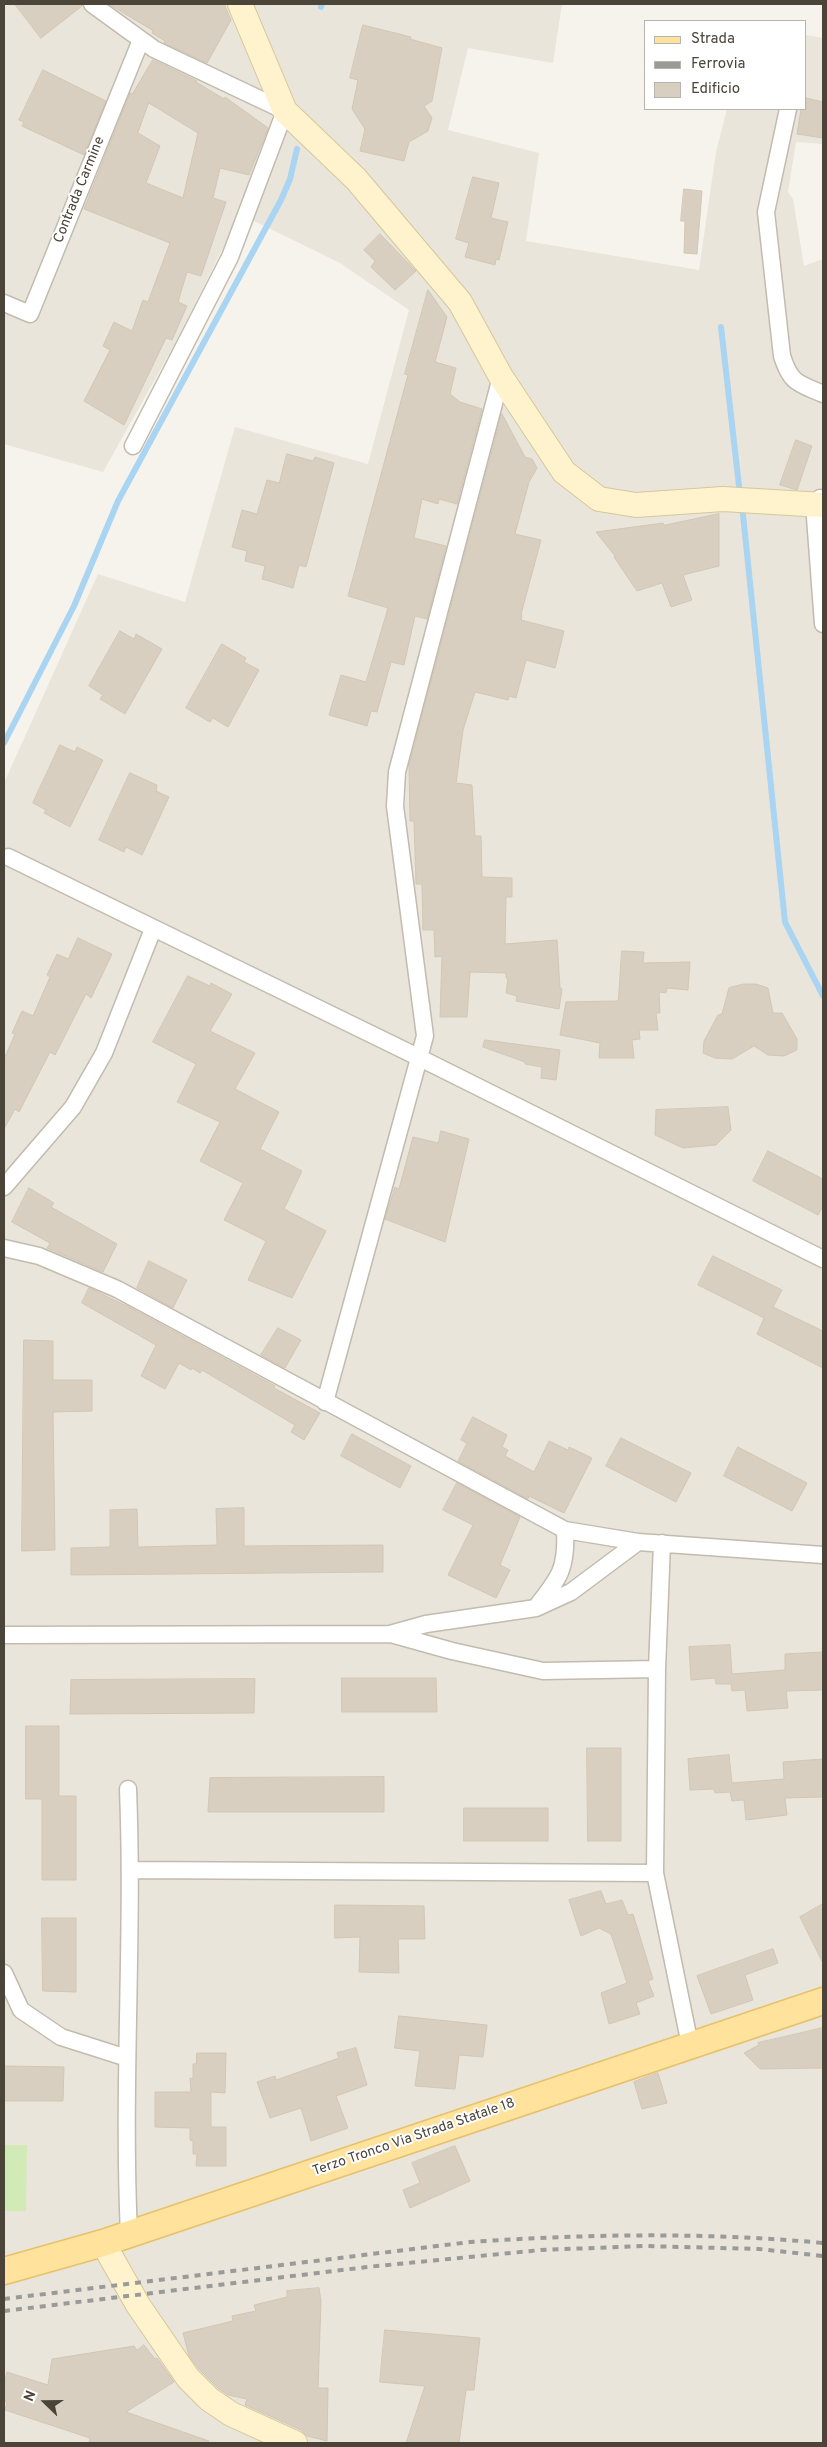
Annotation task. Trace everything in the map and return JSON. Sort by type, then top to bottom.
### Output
[{"type":"main road","name":"Terzo Tronco Via Strada Statale 18","points":[[4,2270],[103,2243],[823,2001]]},
{"type":"street","points":[[92,4],[154,49],[284,111],[356,179],[460,302],[501,377],[564,472],[599,499],[636,505],[723,499],[820,501],[823,624]]},
{"type":"street","points":[[133,446],[230,257],[284,111],[240,4]]},
{"type":"street","name":"Contrada Carmine","points":[[4,303],[30,314],[140,40]]},
{"type":"street","points":[[788,110],[766,212],[782,356],[788,374],[798,383],[823,394]]},
{"type":"street","points":[[325,1402],[425,1036],[394,806],[397,772],[501,377]]},
{"type":"street","points":[[8,857],[420,1058],[823,1259]]},
{"type":"street","points":[[4,1187],[73,1107],[104,1053],[153,929]]},
{"type":"street","points":[[4,1248],[39,1256],[117,1289],[565,1530],[638,1542],[823,1556]]},
{"type":"street","points":[[536,1608],[558,1579],[566,1554],[565,1530]]},
{"type":"street","points":[[4,1635],[390,1634],[426,1624],[536,1608],[571,1592],[638,1542]]},
{"type":"street","points":[[662,1543],[657,1669],[655,1873],[690,2045]]},
{"type":"street","points":[[390,1634],[452,1651],[543,1672],[657,1669]]},
{"type":"street","points":[[128,1789],[131,1870],[128,2234]]},
{"type":"street","points":[[131,1870],[655,1873]]},
{"type":"street","points":[[4,1973],[21,2010],[61,2037],[128,2058]]},
{"type":"street","points":[[103,2243],[138,2305],[188,2378],[209,2399],[231,2414],[295,2443]]},
{"type":"shaded area","points":[[4,4],[562,4],[553,63],[468,48],[448,130],[539,153],[526,241],[699,270],[716,152],[727,110],[807,110],[807,35],[823,38],[823,144],[796,142],[788,192],[793,199],[804,266],[823,259],[823,2443],[4,2443],[4,783],[98,574],[185,602],[235,427],[368,464],[409,310],[340,263],[240,214],[173,347],[103,472],[4,444]]},
{"type":"green space","points":[[4,2145],[27,2145],[26,2211],[4,2211]]},
{"type":"building","points":[[15,4],[82,4],[82,6],[41,38]]},
{"type":"building","points":[[109,4],[224,4],[231,20],[207,63],[164,43],[165,41],[152,33],[153,31]]},
{"type":"building","points":[[363,25],[411,37],[410,39],[442,48],[432,101],[424,106],[432,118],[428,131],[409,142],[404,161],[360,151],[365,129],[352,109],[358,80],[350,78]]},
{"type":"building","points":[[153,60],[197,81],[224,99],[225,97],[268,128],[249,175],[220,168],[213,198],[226,202],[201,276],[187,272],[178,302],[187,306],[172,340],[166,338],[124,425],[84,401],[110,350],[103,346],[114,322],[132,331],[143,300],[148,302],[170,243],[84,209],[130,93],[132,94]],"holes":[[[149,103],[198,133],[183,198],[146,183],[160,146],[138,133]]]},
{"type":"building","points":[[43,70],[106,101],[84,155],[22,126],[24,122],[19,120]]},
{"type":"building","points":[[807,98],[823,102],[823,138],[797,134],[801,110],[807,110]]},
{"type":"building","points":[[473,177],[499,183],[491,218],[508,222],[499,260],[496,259],[495,265],[465,257],[469,243],[456,239]]},
{"type":"building","points":[[684,189],[702,191],[697,254],[684,253],[685,221],[681,221]]},
{"type":"building","points":[[380,234],[416,271],[395,290],[371,267],[375,261],[364,250]]},
{"type":"building","points":[[428,290],[447,317],[435,362],[456,368],[450,394],[460,402],[482,409],[457,504],[439,499],[438,504],[422,499],[414,538],[446,546],[427,619],[415,616],[404,665],[391,662],[377,712],[371,711],[367,726],[329,715],[341,675],[366,682],[388,608],[348,596],[408,375],[405,374]]},
{"type":"building","points":[[502,414],[525,457],[532,459],[537,468],[529,482],[515,534],[541,540],[521,620],[564,631],[555,668],[526,660],[516,698],[509,696],[508,700],[475,692],[463,730],[456,783],[472,785],[475,836],[481,836],[482,877],[512,878],[512,897],[506,897],[505,944],[557,940],[560,988],[562,989],[559,1009],[516,1001],[517,996],[506,993],[508,978],[506,978],[506,973],[470,972],[467,1017],[440,1017],[442,956],[435,957],[434,930],[423,930],[422,884],[416,884],[414,821],[410,821],[409,766]]},
{"type":"building","points":[[796,440],[812,446],[797,490],[780,485]]},
{"type":"building","points":[[287,454],[313,461],[315,457],[334,463],[306,567],[299,565],[293,588],[262,579],[265,566],[245,561],[247,551],[232,547],[242,510],[257,514],[267,480],[279,483]]},
{"type":"building","points":[[719,514],[719,566],[683,575],[692,600],[671,607],[662,583],[637,591],[615,556],[596,532],[663,523],[664,525]]},
{"type":"building","points":[[120,631],[134,639],[136,634],[162,649],[125,714],[100,699],[103,695],[89,686]]},
{"type":"building","points":[[222,644],[246,658],[244,662],[259,670],[228,727],[213,718],[210,722],[186,708]]},
{"type":"building","points":[[60,745],[75,752],[77,747],[103,760],[70,827],[44,813],[46,810],[33,803]]},
{"type":"building","points":[[130,773],[157,785],[156,791],[169,797],[142,855],[126,847],[124,852],[99,840]]},
{"type":"building","points":[[78,938],[112,954],[91,998],[86,994],[55,1055],[50,1052],[19,1112],[15,1109],[4,1129],[4,1059],[15,1034],[12,1033],[22,1011],[33,1016],[50,977],[47,975],[57,954],[68,959]]},
{"type":"building","points":[[622,951],[644,952],[643,963],[690,962],[688,990],[667,988],[666,993],[659,992],[660,1013],[656,1013],[658,1030],[639,1030],[640,1039],[632,1040],[634,1058],[599,1058],[600,1043],[560,1035],[566,1002],[618,1001]]},
{"type":"building","points":[[188,976],[210,986],[211,983],[232,994],[210,1031],[255,1053],[235,1089],[279,1112],[260,1149],[302,1171],[284,1209],[326,1231],[292,1298],[248,1280],[266,1241],[224,1220],[243,1183],[200,1161],[220,1122],[177,1102],[196,1064],[153,1042]]},
{"type":"building","points":[[744,984],[756,984],[768,988],[773,1013],[782,1013],[797,1039],[797,1050],[784,1056],[768,1055],[754,1046],[732,1059],[715,1058],[703,1053],[704,1041],[718,1015],[722,1014],[729,988]]},
{"type":"building","points":[[485,1040],[560,1050],[556,1080],[541,1078],[542,1067],[525,1064],[525,1062],[483,1047]]},
{"type":"building","points":[[728,1107],[731,1130],[716,1145],[683,1148],[655,1135],[656,1110]]},
{"type":"building","points":[[441,1131],[469,1139],[445,1242],[385,1219],[395,1187],[399,1189],[413,1137],[438,1143]]},
{"type":"building","points":[[768,1151],[823,1179],[823,1206],[818,1215],[753,1181]]},
{"type":"building","points":[[29,1188],[54,1203],[51,1207],[117,1244],[103,1272],[47,1248],[50,1243],[12,1222]]},
{"type":"building","points":[[713,1256],[782,1290],[773,1307],[823,1331],[823,1368],[757,1334],[764,1318],[698,1285]]},
{"type":"building","points":[[149,1261],[187,1280],[173,1308],[137,1288]]},
{"type":"building","points":[[89,1288],[129,1307],[275,1386],[274,1388],[320,1413],[304,1440],[291,1432],[295,1425],[202,1370],[200,1373],[179,1363],[165,1389],[141,1376],[156,1345],[82,1303]]},
{"type":"building","points":[[278,1328],[301,1340],[285,1368],[261,1355]]},
{"type":"building","points":[[24,1340],[53,1341],[53,1380],[92,1380],[92,1411],[53,1412],[55,1550],[22,1551]]},
{"type":"building","points":[[473,1417],[507,1435],[502,1447],[508,1450],[505,1456],[534,1472],[549,1441],[568,1450],[569,1447],[592,1458],[564,1513],[529,1496],[528,1499],[458,1461],[467,1443],[461,1440]]},
{"type":"building","points":[[352,1434],[411,1466],[400,1488],[341,1456]]},
{"type":"building","points":[[621,1438],[691,1473],[676,1502],[606,1466]]},
{"type":"building","points":[[738,1447],[807,1483],[792,1511],[724,1476]]},
{"type":"building","points":[[457,1483],[520,1517],[500,1565],[510,1570],[496,1598],[448,1575],[473,1525],[443,1510]]},
{"type":"building","points":[[244,1508],[244,1546],[383,1545],[383,1572],[71,1575],[71,1548],[110,1547],[110,1510],[137,1509],[138,1547],[217,1545],[216,1509]]},
{"type":"building","points":[[730,1645],[732,1674],[785,1670],[785,1654],[823,1652],[823,1690],[786,1691],[788,1708],[747,1711],[745,1690],[732,1691],[731,1684],[716,1684],[715,1678],[691,1680],[689,1647]]},
{"type":"building","points":[[342,1678],[436,1678],[437,1712],[342,1712]]},
{"type":"building","points":[[255,1679],[254,1713],[70,1714],[71,1680]]},
{"type":"building","points":[[26,1726],[59,1726],[59,1796],[76,1796],[76,1880],[42,1880],[42,1799],[26,1799]]},
{"type":"building","points":[[587,1748],[621,1748],[621,1841],[588,1841]]},
{"type":"building","points":[[729,1755],[732,1783],[784,1779],[783,1762],[823,1759],[823,1797],[785,1798],[787,1815],[746,1820],[744,1800],[732,1801],[730,1792],[715,1793],[714,1789],[690,1790],[688,1759]]},
{"type":"building","points":[[384,1777],[384,1812],[208,1812],[210,1778]]},
{"type":"building","points":[[464,1808],[548,1808],[548,1841],[464,1841]]},
{"type":"building","points":[[601,1891],[606,1904],[622,1900],[628,1915],[633,1914],[653,1979],[648,1981],[654,1996],[636,2003],[640,2014],[609,2024],[601,1993],[627,1983],[611,1934],[599,1928],[581,1936],[569,1900]]},
{"type":"building","points":[[823,1904],[823,1963],[800,1917]]},
{"type":"building","points":[[335,1905],[424,1906],[425,1939],[398,1939],[399,1973],[359,1972],[360,1937],[335,1938]]},
{"type":"building","points":[[42,1918],[76,1918],[76,1992],[43,1991]]},
{"type":"building","points":[[773,1949],[778,1963],[745,1975],[753,2000],[711,2014],[697,1976]]},
{"type":"building","points":[[399,2016],[487,2025],[483,2057],[459,2055],[455,2089],[415,2086],[420,2051],[395,2048]]},
{"type":"building","points":[[823,2028],[823,2068],[760,2069],[744,2053],[759,2045],[758,2043]]},
{"type":"building","points":[[356,2048],[367,2085],[336,2096],[348,2128],[311,2141],[301,2108],[270,2118],[257,2082],[275,2076],[276,2080],[339,2058],[337,2053]]},
{"type":"building","points":[[197,2053],[226,2053],[225,2093],[211,2092],[211,2127],[226,2127],[226,2166],[196,2166],[197,2154],[193,2154],[190,2128],[155,2127],[155,2092],[191,2092],[190,2078],[193,2079],[193,2064],[196,2064]]},
{"type":"building","points":[[4,2066],[64,2067],[63,2101],[4,2101]]},
{"type":"building","points":[[658,2073],[667,2103],[642,2109],[634,2082]]},
{"type":"building","points":[[455,2146],[470,2181],[410,2208],[403,2190],[420,2183],[412,2163]]},
{"type":"building","points":[[319,2288],[321,2301],[318,2388],[328,2388],[327,2441],[307,2436],[301,2430],[245,2405],[247,2399],[228,2395],[218,2388],[189,2356],[183,2333],[233,2321],[232,2316],[256,2311],[254,2305],[287,2297],[287,2291]]},
{"type":"building","points":[[385,2330],[480,2338],[474,2390],[466,2390],[459,2443],[406,2443],[425,2386],[380,2382]]},
{"type":"building","points":[[144,2345],[155,2359],[157,2358],[174,2382],[126,2412],[209,2441],[208,2443],[89,2443],[90,2438],[5,2410],[7,2402],[4,2401],[4,2385],[7,2372],[48,2385],[52,2359],[134,2346],[137,2350]]},
{"type":"waterway","points":[[4,743],[74,606],[118,501],[281,200],[290,179],[297,149]]},
{"type":"waterway","points":[[721,327],[740,495]]},
{"type":"waterway","points":[[742,505],[785,922],[823,996]]},
{"type":"railway","points":[[4,2299],[470,2242],[646,2235],[735,2237],[823,2243]]},
{"type":"railway","points":[[4,2311],[367,2267],[541,2250],[644,2246],[759,2249],[823,2256]]}]
